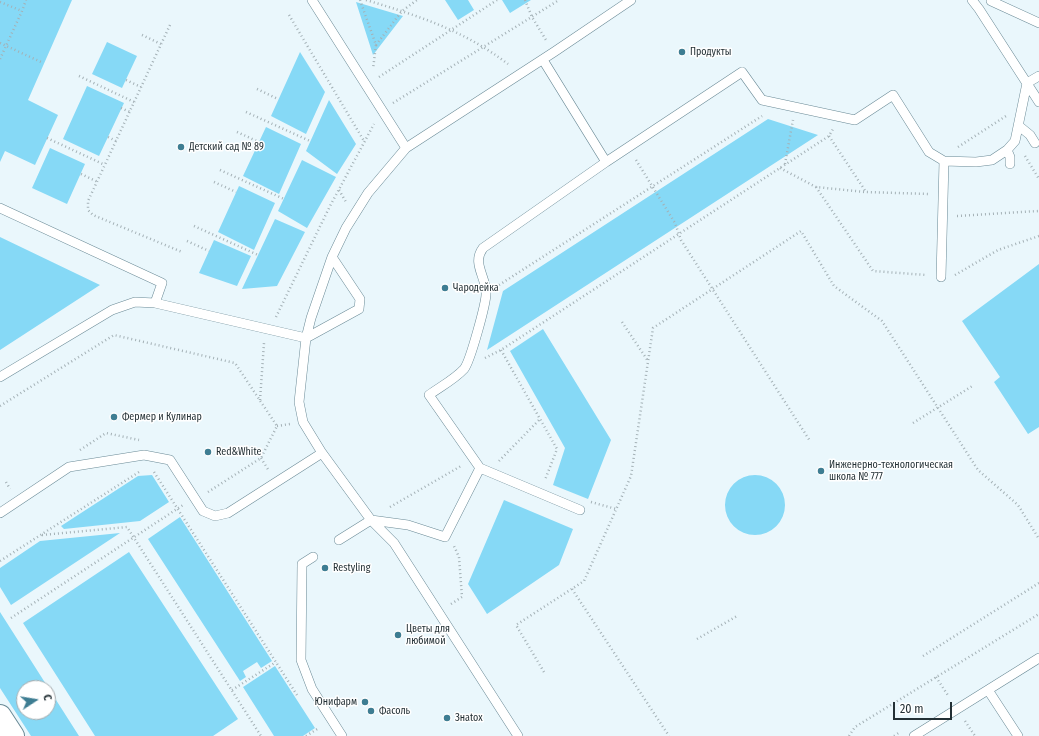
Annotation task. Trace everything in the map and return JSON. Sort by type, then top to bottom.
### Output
[{"type":"street","points":[[0,716],[13,736]]},
{"type":"lane","points":[[312,0],[369,84],[382,110],[406,148]]},
{"type":"lane","points":[[518,736],[394,543],[371,520],[322,453],[303,422],[299,402],[306,338],[311,318],[332,257],[346,228],[368,193],[406,148],[543,60],[631,0]]},
{"type":"lane","points":[[972,0],[1039,102]]},
{"type":"lane","points":[[979,9],[992,1],[1039,23]]},
{"type":"lane","points":[[543,60],[606,162]]},
{"type":"lane","points":[[580,510],[480,468],[429,395],[465,369],[471,356],[486,294],[484,277],[478,265],[478,256],[483,248],[606,162],[742,72],[762,100],[855,120],[894,95],[930,152],[944,161],[976,162],[992,160],[1007,150],[1015,141],[1019,126],[1021,106],[1027,84],[1039,76]]},
{"type":"lane","points":[[1019,126],[1030,135],[1035,144]]},
{"type":"lane","points":[[1007,150],[1010,157],[1010,164]]},
{"type":"lane","points":[[941,277],[944,161]]},
{"type":"lane","points":[[0,208],[162,283],[155,303]]},
{"type":"lane","points":[[0,377],[112,310],[135,302],[155,303],[269,331],[306,338],[358,309],[360,304],[360,299],[332,257]]},
{"type":"lane","points":[[0,513],[69,467],[144,455],[170,460],[203,511],[215,516],[228,513],[322,453]]},
{"type":"lane","points":[[339,540],[371,520],[408,524],[445,537],[480,468]]},
{"type":"lane","points":[[313,557],[302,564],[301,660],[312,689],[342,736]]},
{"type":"lane","points":[[914,736],[927,733],[988,690],[1039,658]]},
{"type":"lane","points":[[988,690],[1018,736]]},
{"type":"path","points":[[0,59],[26,0]]},
{"type":"path","points":[[360,0],[376,45]]},
{"type":"path","points":[[366,0],[402,11],[452,30],[485,46],[510,65],[517,76]]},
{"type":"path","points":[[369,84],[376,45],[402,11],[416,0]]},
{"type":"path","points":[[369,84],[497,0]]},
{"type":"path","points":[[525,0],[532,17],[554,52]]},
{"type":"path","points":[[260,400],[263,345],[315,236],[382,110],[559,0]]},
{"type":"path","points":[[0,2],[22,11]]},
{"type":"path","points":[[289,15],[365,142]]},
{"type":"path","points":[[170,25],[88,201],[88,210],[93,215],[182,252]]},
{"type":"path","points":[[142,35],[161,44]]},
{"type":"path","points":[[0,42],[41,62]]},
{"type":"path","points":[[79,76],[134,102]]},
{"type":"path","points":[[126,80],[141,87]]},
{"type":"path","points":[[257,89],[278,99]]},
{"type":"path","points":[[486,294],[779,104]]},
{"type":"path","points":[[944,161],[960,144],[1021,106]]},
{"type":"path","points":[[122,108],[130,112]]},
{"type":"path","points":[[785,165],[795,108]]},
{"type":"path","points":[[246,112],[310,141]]},
{"type":"path","points":[[237,132],[259,142]]},
{"type":"path","points":[[465,369],[501,350],[829,136],[866,192]]},
{"type":"path","points":[[108,137],[116,141]]},
{"type":"path","points":[[47,138],[105,165]]},
{"type":"path","points":[[1015,141],[1039,179]]},
{"type":"path","points":[[628,148],[675,223],[678,234],[810,441]]},
{"type":"path","points":[[780,168],[816,187],[866,192],[943,195]]},
{"type":"path","points":[[220,170],[284,199]]},
{"type":"path","points":[[81,174],[98,182]]},
{"type":"path","points":[[214,182],[236,192]]},
{"type":"path","points":[[816,187],[873,271],[951,277],[998,250],[1039,236]]},
{"type":"path","points":[[943,217],[1039,211]]},
{"type":"path","points":[[194,226],[258,255]]},
{"type":"path","points":[[544,672],[516,625],[584,581],[631,476],[653,328],[801,231],[834,286],[882,321],[978,470],[1018,505],[1039,539]]},
{"type":"path","points":[[187,241],[209,251]]},
{"type":"path","points":[[622,322],[648,362]]},
{"type":"path","points":[[0,406],[114,335],[236,363],[277,426],[261,458],[208,492],[204,486]]},
{"type":"path","points":[[501,350],[557,449],[540,493]]},
{"type":"path","points":[[913,423],[974,385]]},
{"type":"path","points":[[73,454],[106,433],[142,441]]},
{"type":"path","points":[[371,520],[394,504],[473,459]]},
{"type":"path","points":[[152,469],[301,702]]},
{"type":"path","points":[[0,560],[137,472],[144,471]]},
{"type":"path","points":[[590,501],[616,509]]},
{"type":"path","points":[[11,618],[177,508]]},
{"type":"path","points":[[40,535],[127,527],[261,736]]},
{"type":"path","points":[[439,612],[462,597],[459,557],[454,546]]},
{"type":"path","points":[[923,656],[1039,583]]},
{"type":"path","points":[[572,589],[669,736]]},
{"type":"path","points":[[849,736],[855,727],[1039,614]]},
{"type":"path","points":[[697,639],[737,616]]},
{"type":"path","points":[[232,690],[276,662]]},
{"type":"path","points":[[314,722],[321,732]]},
{"type":"path","points":[[306,736],[318,728]]},
{"type":"shaded area","points":[[0,0],[72,0],[28,100],[58,115],[35,165],[5,151],[0,162]]},
{"type":"shaded area","points":[[445,0],[468,0],[474,10],[458,20]]},
{"type":"shaded area","points":[[502,0],[531,0],[510,13]]},
{"type":"shaded area","points":[[356,2],[403,16],[373,55]]},
{"type":"shaded area","points":[[107,42],[137,56],[122,88],[92,74]]},
{"type":"shaded area","points":[[300,52],[325,92],[306,134],[271,116]]},
{"type":"shaded area","points":[[87,86],[124,103],[99,156],[63,139]]},
{"type":"shaded area","points":[[329,100],[356,144],[337,174],[306,151]]},
{"type":"shaded area","points":[[768,119],[818,135],[487,350],[503,291]]},
{"type":"shaded area","points":[[266,127],[301,144],[279,194],[243,176]]},
{"type":"shaded area","points":[[50,148],[85,164],[67,204],[32,188]]},
{"type":"shaded area","points":[[302,160],[336,177],[307,228],[278,211]]},
{"type":"shaded area","points":[[239,186],[275,203],[254,250],[218,232]]},
{"type":"shaded area","points":[[275,219],[305,232],[277,286],[242,289]]},
{"type":"shaded area","points":[[0,237],[100,285],[0,350]]},
{"type":"shaded area","points":[[214,240],[251,256],[237,286],[199,273]]},
{"type":"shaded area","points":[[1039,264],[1039,427],[1028,434],[994,382],[1000,377],[962,321]]},
{"type":"shaded area","points":[[543,329],[611,440],[588,499],[553,485],[565,448],[510,351]]},
{"type":"shaded area","points":[[152,475],[169,502],[140,521],[64,529],[61,526],[138,476]]},
{"type":"shaded area","points":[[749,475],[761,475],[777,483],[783,493],[785,505],[783,517],[777,527],[761,535],[749,535],[733,527],[725,511],[725,499],[733,483]]},
{"type":"shaded area","points":[[504,500],[573,529],[559,565],[487,614],[468,584]]},
{"type":"shaded area","points":[[180,517],[272,661],[261,668],[257,662],[243,671],[246,677],[240,681],[148,539]]},
{"type":"shaded area","points":[[120,533],[11,605],[0,587],[0,568],[40,541]]},
{"type":"shaded area","points":[[129,552],[238,719],[213,736],[95,736],[23,623]]},
{"type":"shaded area","points":[[0,612],[43,680],[16,680],[16,713],[0,688]]},
{"type":"shaded area","points":[[275,666],[315,728],[303,736],[274,736],[243,687]]},
{"type":"shaded area","points":[[56,700],[79,736],[31,736],[21,720],[56,720]]},
{"type":"place","name":"Продукты","points":[[682,52]]},
{"type":"place","name":"Детский сад № 89","points":[[181,147]]},
{"type":"place","name":"Чародейка","points":[[445,288]]},
{"type":"place","name":"Фермер и Кулинар","points":[[114,417]]},
{"type":"place","name":"Red&White","points":[[208,452]]},
{"type":"place","name":"Инженерно-технологическая школа № 777","points":[[821,471]]},
{"type":"place","name":"Restyling","points":[[325,568]]},
{"type":"place","name":"Цветы для любимой","points":[[398,635]]},
{"type":"place","name":"Юнифарм","points":[[365,702]]},
{"type":"place","name":"Фасоль","points":[[371,711]]},
{"type":"place","name":"Знаtox","points":[[447,718]]}]
